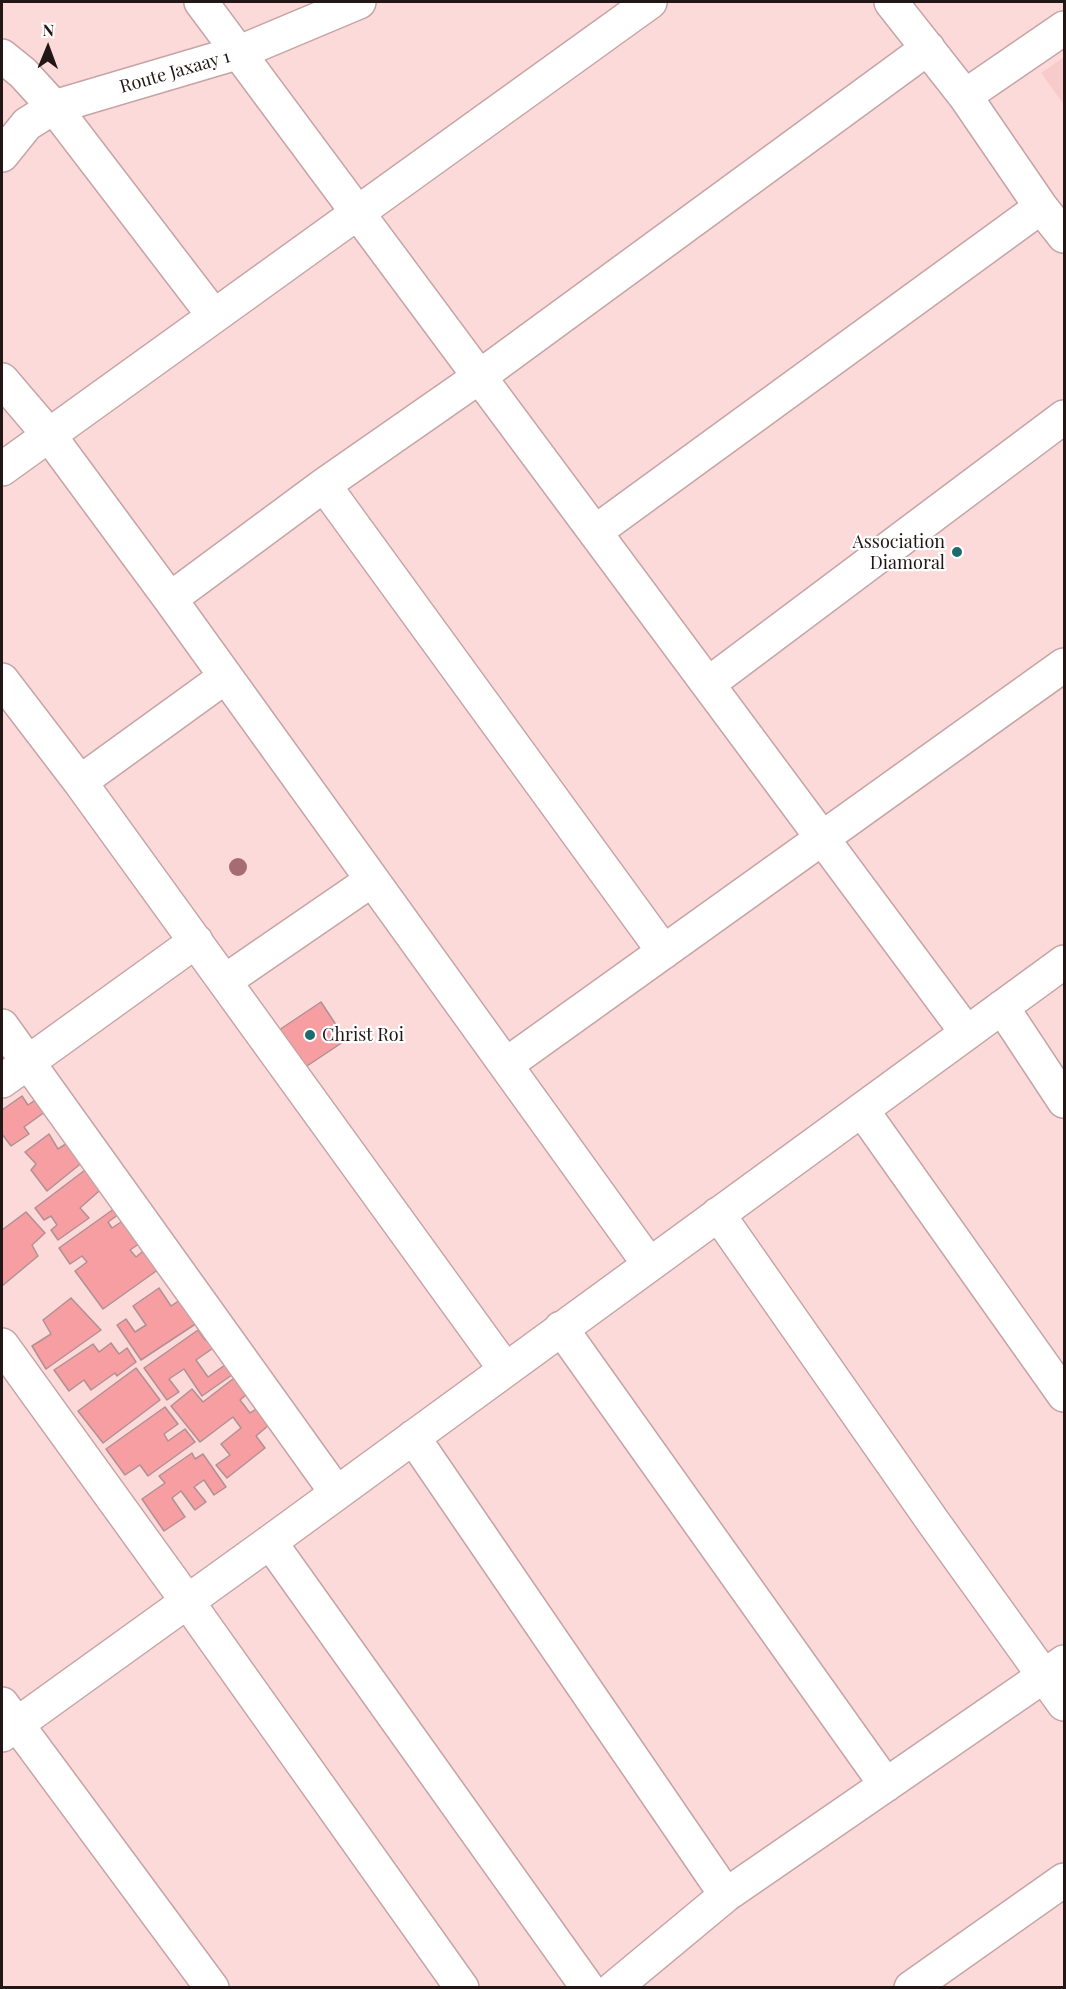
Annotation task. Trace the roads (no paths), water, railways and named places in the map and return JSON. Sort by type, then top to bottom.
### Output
[{"type":"street","points":[[201,2],[968,1033]]},
{"type":"street","name":"Route Jaxaay 1","points":[[2,155],[27,124],[54,107],[240,52],[359,2]]},
{"type":"street","points":[[2,469],[650,2]]},
{"type":"street","points":[[891,2],[965,96],[1041,207],[1065,236]]},
{"type":"street","points":[[965,96],[1065,28]]},
{"type":"street","points":[[170,599],[324,486],[480,377],[928,48]]},
{"type":"street","points":[[2,56],[22,73],[54,107],[214,315]]},
{"type":"street","points":[[595,532],[1041,207]]},
{"type":"street","points":[[2,380],[49,435],[170,599],[649,1264]]},
{"type":"street","points":[[708,684],[1065,417]]},
{"type":"street","points":[[324,486],[664,952]]},
{"type":"street","points":[[507,1064],[1065,664]]},
{"type":"street","points":[[80,782],[225,677]]},
{"type":"street","points":[[2,680],[80,782],[505,1369]]},
{"type":"street","points":[[225,981],[372,880]]},
{"type":"street","points":[[2,1081],[196,941]]},
{"type":"street","points":[[212,1988],[6,1721],[187,1601],[270,1542],[1065,962]]},
{"type":"street","points":[[1002,1007],[1065,1101]]},
{"type":"street","points":[[2,1026],[336,1492]]},
{"type":"street","points":[[862,1110],[1065,1395]]},
{"type":"street","points":[[718,1214],[934,1522],[1055,1669],[1065,1704]]},
{"type":"street","points":[[561,1328],[886,1785]]},
{"type":"street","points":[[2,1345],[462,1988]]},
{"type":"street","points":[[412,1437],[726,1895]]},
{"type":"street","points":[[270,1542],[588,1988]]},
{"type":"street","points":[[614,1988],[726,1895],[1055,1669]]},
{"type":"street","points":[[911,1988],[1065,1880]]},
{"type":"place","name":"Association Diamoral","points":[[957,552]]},
{"type":"place","name":"Christ Roi","points":[[310,1035]]}]
